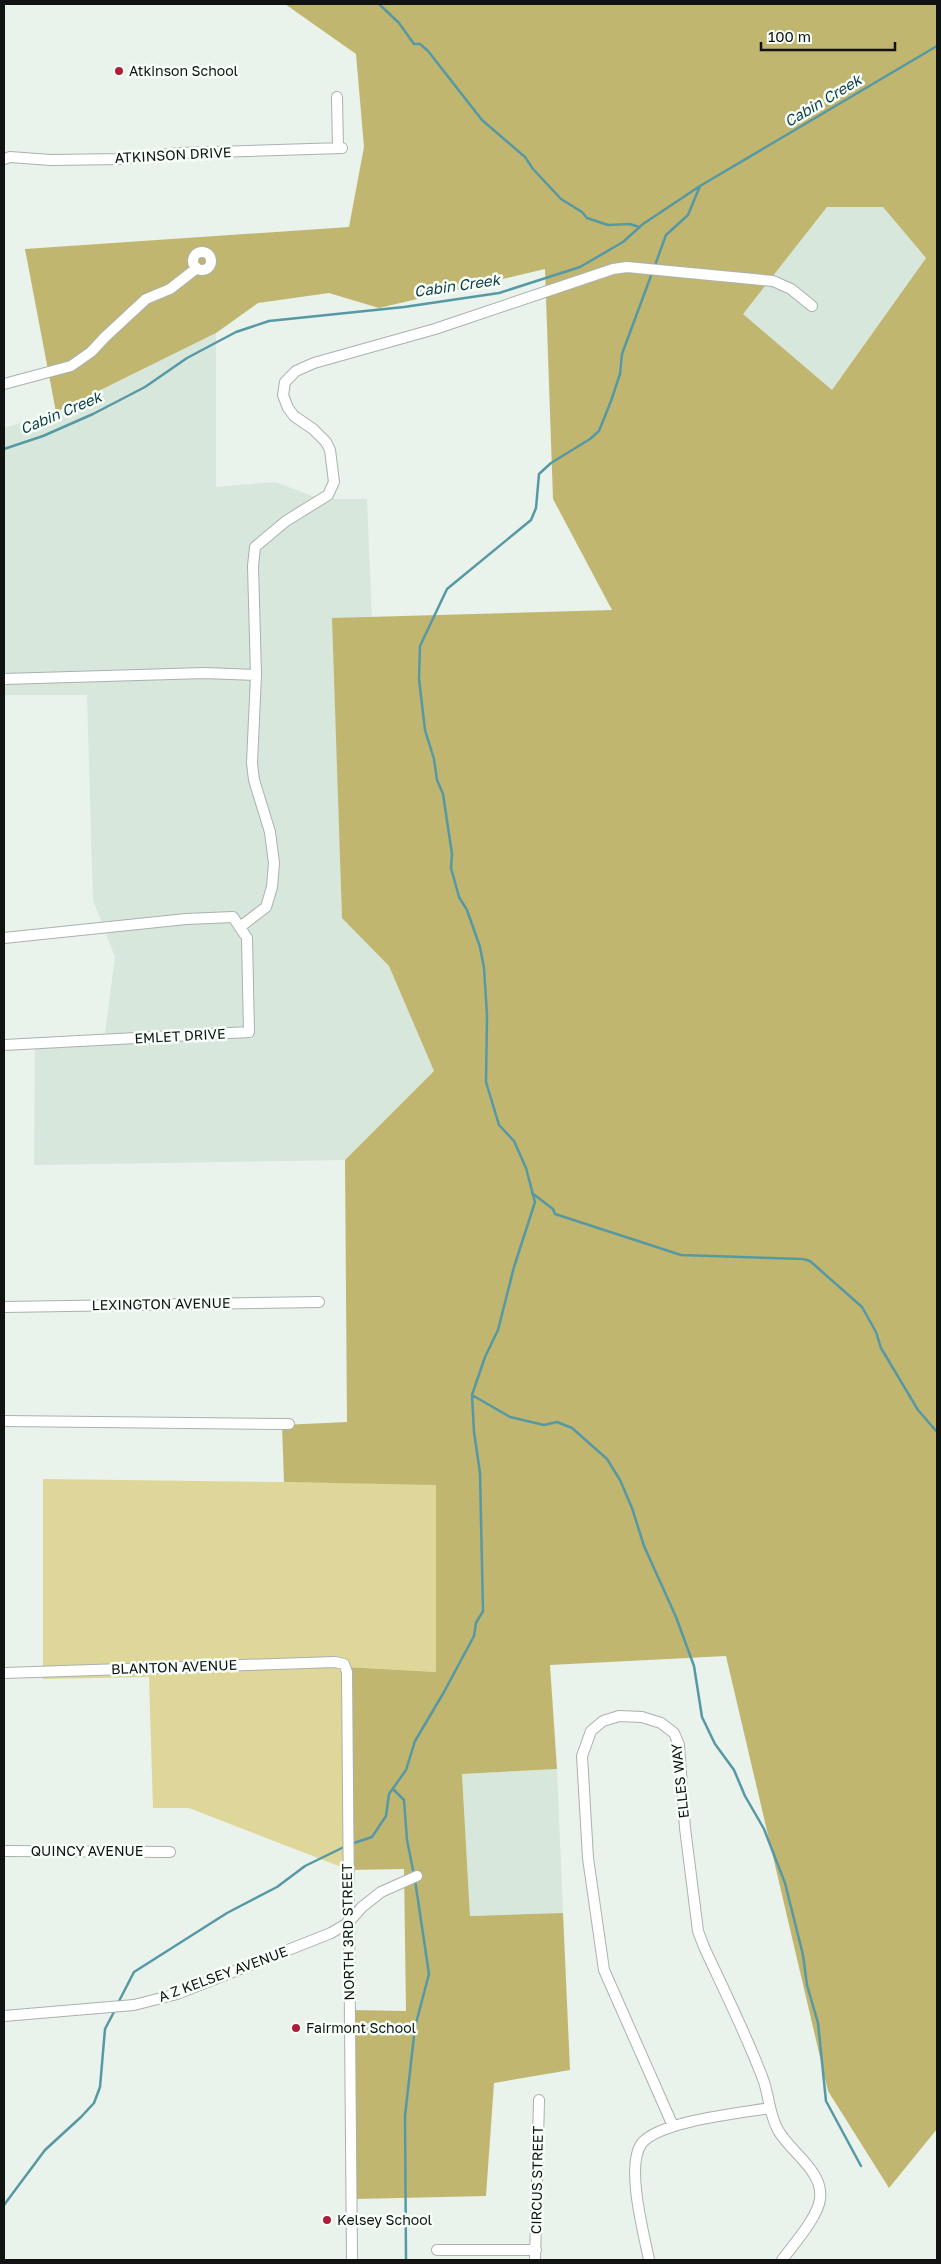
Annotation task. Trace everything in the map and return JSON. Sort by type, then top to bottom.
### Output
[{"type":"street","name":"ATKINSON DRIVE","points":[[4,159],[10,157],[51,160],[121,159],[180,153],[340,148],[337,97]]},
{"type":"street","points":[[4,938],[186,919],[233,917],[240,927],[266,907],[272,887],[274,863],[270,832],[254,780],[252,763],[256,675],[252,566],[255,547],[286,521],[328,494],[334,482],[330,450],[326,442],[313,429],[294,416],[288,408],[283,395],[285,382],[296,371],[314,363],[435,329],[613,269],[627,267],[773,281],[791,289],[812,306]]},
{"type":"street","points":[[4,384],[71,366],[91,352],[146,298],[170,289],[197,268]]},
{"type":"street","points":[[4,679],[204,673],[256,675]]},
{"type":"street","name":"EMLET DRIVE","points":[[4,1045],[249,1032],[247,938],[240,927]]},
{"type":"street","name":"LEXINGTON AVENUE","points":[[4,1308],[319,1302]]},
{"type":"street","points":[[4,1421],[289,1424]]},
{"type":"street","name":"BLANTON AVENUE","points":[[4,1673],[335,1662],[344,1664]]},
{"type":"street","name":"NORTH 3RD STREET","points":[[344,1664],[346,1672],[352,2260]]},
{"type":"street","name":"ELLES WAY","points":[[673,2126],[609,1984],[601,1956],[588,1858],[582,1756],[591,1731],[603,1721],[619,1716],[642,1717],[661,1722],[674,1733],[679,1745],[685,1828],[698,1931],[764,2081],[777,2128],[784,2140],[816,2175],[820,2186],[820,2200],[816,2211],[782,2260]]},
{"type":"street","name":"QUINCY AVENUE","points":[[4,1851],[170,1852]]},
{"type":"street","name":"A Z KELSEY AVENUE","points":[[4,2016],[134,2005],[177,1994],[331,1933],[348,1923],[362,1907],[381,1892],[417,1876]]},
{"type":"street","name":"CIRCUS STREET","points":[[535,2255],[539,2100]]},
{"type":"street","points":[[650,2260],[635,2180],[636,2159],[641,2144],[654,2134],[673,2126],[770,2108]]},
{"type":"street","points":[[437,2250],[535,2255]]},
{"type":"shaded area","points":[[285,4],[937,4],[937,2129],[889,2188],[828,2091],[726,1656],[550,1665],[557,1769],[462,1774],[470,1916],[563,1913],[570,2070],[494,2083],[486,2196],[355,2199],[351,2010],[406,2011],[404,1869],[349,1870],[346,1667],[436,1672],[436,1485],[284,1482],[282,1425],[347,1422],[345,1160],[434,1071],[389,966],[342,918],[332,618],[612,610],[553,499],[545,269],[379,308],[329,293],[258,303],[216,333],[56,412],[25,249],[349,227],[364,147],[356,54]],"holes":[[[827,207],[883,207],[926,258],[832,390],[743,314]]]},
{"type":"shaded area","points":[[827,207],[883,207],[926,258],[832,390],[742,314]]},
{"type":"shaded area","points":[[216,333],[216,487],[275,482],[320,499],[367,499],[372,618],[333,618],[342,917],[389,966],[434,1071],[345,1160],[34,1165],[35,1039],[105,1034],[115,957],[93,900],[87,695],[4,695],[4,428],[56,412]]},
{"type":"shaded area","points":[[43,1479],[436,1484],[436,1672],[346,1667],[349,1870],[189,1808],[153,1808],[149,1677],[43,1679]]},
{"type":"shaded area","points":[[557,1769],[563,1913],[470,1916],[462,1774]]},
{"type":"waterway","points":[[379,4],[399,23],[414,44],[420,44],[428,51],[482,120],[525,157],[533,169],[561,199],[582,212],[587,218],[608,225],[630,224],[639,227]]},
{"type":"waterway","name":"Cabin Creek","points":[[4,449],[43,436],[93,414],[145,387],[187,358],[236,332],[269,321],[404,307],[499,293],[580,267],[623,242],[643,224],[700,186],[937,46]]},
{"type":"waterway","points":[[654,268],[666,235],[688,215],[700,186]]},
{"type":"waterway","points":[[351,1844],[372,1837],[386,1816],[389,1794],[406,1770],[415,1741],[474,1636],[476,1623],[483,1611],[480,1473],[474,1432],[472,1395],[485,1357],[498,1330],[514,1267],[535,1202],[526,1168],[514,1141],[499,1125],[486,1082],[487,1015],[484,968],[480,947],[467,910],[459,897],[451,868],[452,854],[443,794],[437,780],[434,759],[425,730],[419,679],[420,646],[447,589],[531,520],[536,508],[539,474],[551,463],[590,439],[599,431],[620,374],[622,354],[652,273]]},
{"type":"waterway","points":[[532,1193],[553,1209],[555,1214],[681,1255],[803,1259],[810,1261],[862,1307],[876,1332],[881,1348],[918,1410],[937,1432]]},
{"type":"waterway","points":[[472,1395],[510,1417],[544,1425],[557,1422],[572,1428],[607,1459],[620,1480],[632,1508],[644,1546],[676,1617],[694,1666],[702,1717],[715,1744],[734,1770],[745,1796],[764,1829],[785,1883],[803,1955],[807,1985],[818,2023],[826,2101],[861,2166]]},
{"type":"waterway","points":[[393,1789],[404,1800],[407,1840],[414,1875]]},
{"type":"waterway","points":[[118,2003],[134,1972],[227,1913],[277,1887],[305,1866],[346,1846]]},
{"type":"waterway","points":[[406,2260],[405,2116],[415,2027],[429,1974],[415,1880]]},
{"type":"waterway","points":[[4,2205],[45,2150],[94,2103],[100,2087],[105,2029],[115,2010]]},
{"type":"place","name":"Atkinson School","points":[[119,71]]},
{"type":"place","name":"Fairmont School","points":[[296,2028]]},
{"type":"place","name":"Kelsey School","points":[[327,2220]]}]
